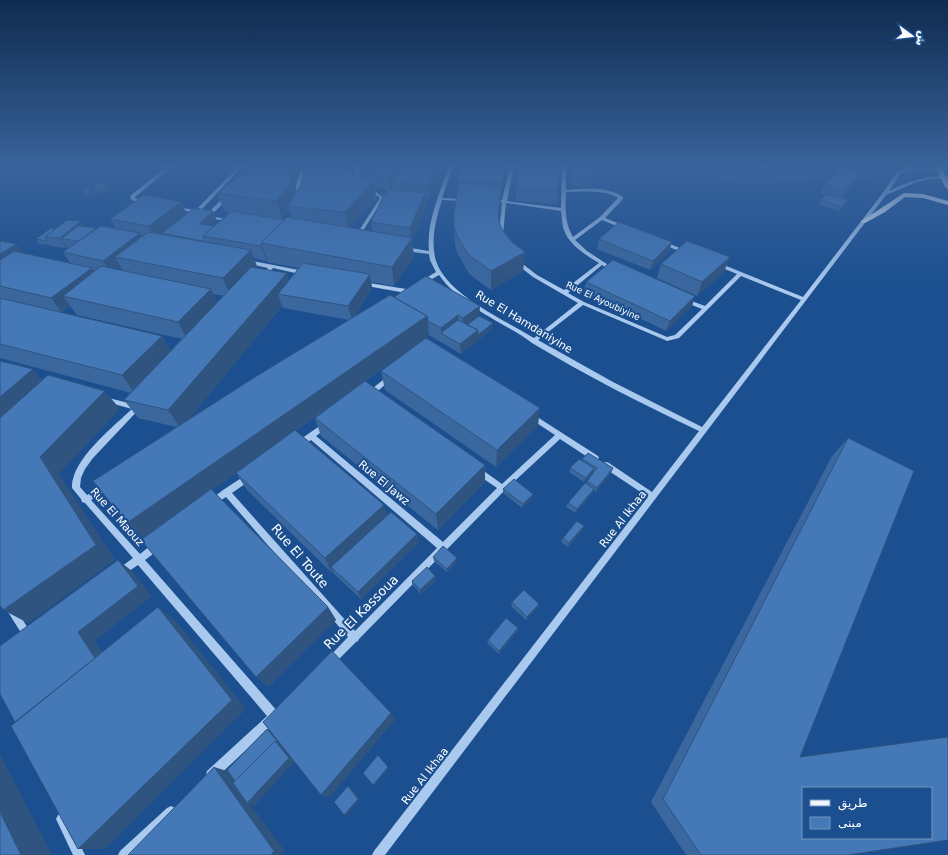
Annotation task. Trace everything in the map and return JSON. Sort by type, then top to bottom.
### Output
[{"type":"main road","points":[[863,222],[890,206]]},
{"type":"street","points":[[192,216],[204,206]]},
{"type":"street","points":[[206,217],[218,206]]},
{"type":"street","points":[[363,242],[356,241],[377,206]]},
{"type":"street","name":"Rue El Hamdaniyine","points":[[439,206],[432,233],[432,254],[439,273],[453,288],[470,302],[534,341],[610,384],[704,431]]},
{"type":"street","points":[[502,242],[500,231],[503,206]]},
{"type":"street","points":[[533,206],[563,210]]},
{"type":"street","points":[[563,206],[566,230],[572,240],[585,252],[618,272]]},
{"type":"street","points":[[572,240],[602,218],[615,206]]},
{"type":"street","name":"Rue Al Ikhaa","points":[[378,855],[876,206]]},
{"type":"street","points":[[171,207],[198,212],[206,217],[238,222]]},
{"type":"street","points":[[602,218],[631,230]]},
{"type":"street","points":[[660,241],[696,256]]},
{"type":"street","points":[[402,248],[432,254]]},
{"type":"street","name":"Rue El Ayoubiyine","points":[[512,257],[535,276],[582,303],[667,339],[677,337],[704,308],[740,274]]},
{"type":"street","points":[[240,261],[309,274]]},
{"type":"street","points":[[711,262],[804,299]]},
{"type":"street","points":[[564,293],[602,263]]},
{"type":"street","points":[[256,284],[271,267]]},
{"type":"street","points":[[419,284],[439,273]]},
{"type":"street","points":[[354,282],[406,291]]},
{"type":"street","points":[[400,296],[413,288]]},
{"type":"street","points":[[675,296],[704,308]]},
{"type":"street","points":[[534,341],[582,303]]},
{"type":"street","points":[[369,397],[400,371]]},
{"type":"street","points":[[99,397],[137,408]]},
{"type":"street","name":"Rue El Maouz","points":[[147,397],[88,457],[77,474],[74,482],[76,488],[85,500],[277,714],[205,780]]},
{"type":"street","points":[[522,410],[653,497]]},
{"type":"street","points":[[292,449],[331,422]]},
{"type":"street","name":"Rue El Kassoua","points":[[322,669],[355,638],[502,488],[560,435]]},
{"type":"street","name":"Rue El Jawz","points":[[311,436],[443,548]]},
{"type":"street","points":[[471,465],[502,488]]},
{"type":"street","points":[[208,507],[226,492],[259,470]]},
{"type":"street","points":[[85,500],[118,480]]},
{"type":"street","name":"Rue El Toute","points":[[226,492],[355,638]]},
{"type":"street","points":[[114,578],[164,540]]},
{"type":"street","points":[[4,599],[30,638]]},
{"type":"street","points":[[124,855],[176,807]]},
{"type":"street","points":[[60,813],[79,855]]},
{"type":"building","points":[[129,206],[176,206],[149,226],[110,219]]},
{"type":"building","points":[[288,206],[351,206],[345,212]]},
{"type":"building","points":[[379,206],[419,206],[410,228],[371,222]]},
{"type":"building","points":[[455,206],[499,206],[499,222],[503,231],[512,242],[525,252],[491,271],[469,255],[457,236],[454,226]]},
{"type":"building","points":[[194,208],[213,211],[199,224],[214,226],[203,236],[204,239],[202,241],[162,233]]},
{"type":"building","points":[[232,211],[284,220],[261,243],[262,246],[203,236]]},
{"type":"building","points":[[287,217],[412,238],[392,267],[261,243]]},
{"type":"building","points":[[67,220],[81,221],[60,238],[45,237]]},
{"type":"building","points":[[619,222],[672,242],[653,261],[599,239]]},
{"type":"building","points":[[78,226],[96,228],[79,241],[61,239]]},
{"type":"building","points":[[101,226],[140,233],[103,261],[63,252]]},
{"type":"building","points":[[51,228],[55,229],[45,237],[47,241],[36,239]]},
{"type":"building","points":[[148,232],[251,250],[223,278],[115,257]]},
{"type":"building","points":[[0,241],[16,244],[0,254]]},
{"type":"building","points":[[687,241],[730,257],[702,282],[661,264]]},
{"type":"building","points":[[14,251],[92,268],[51,298],[0,286],[0,260]]},
{"type":"building","points":[[613,260],[695,296],[670,321],[586,282]]},
{"type":"building","points":[[303,263],[370,274],[348,306],[278,294]]},
{"type":"building","points":[[101,266],[211,289],[178,322],[63,296]]},
{"type":"building","points":[[251,267],[287,273],[168,410],[124,400]]},
{"type":"building","points":[[426,276],[480,306],[463,318],[458,315],[441,328],[428,321],[427,316],[394,297]]},
{"type":"building","points":[[390,295],[427,316],[127,523],[93,481],[255,377]]},
{"type":"building","points":[[0,298],[162,336],[122,375],[0,344]]},
{"type":"building","points":[[479,316],[493,323],[478,335],[478,330],[467,325]]},
{"type":"building","points":[[458,320],[478,330],[460,344],[441,333]]},
{"type":"building","points":[[426,338],[540,408],[497,450],[381,371]]},
{"type":"building","points":[[0,361],[33,369],[0,397]]},
{"type":"building","points":[[48,375],[105,391],[40,457],[96,545],[3,610],[0,605],[0,418]]},
{"type":"building","points":[[365,381],[485,465],[436,514],[315,418]]},
{"type":"building","points":[[295,430],[384,505],[325,558],[236,473]]},
{"type":"building","points":[[848,438],[914,471],[800,757],[948,737],[948,840],[848,855],[701,855],[663,799]]},
{"type":"building","points":[[588,453],[613,468],[597,488],[587,481],[597,468],[582,459]]},
{"type":"building","points":[[579,459],[594,468],[586,478],[570,468]]},
{"type":"building","points":[[514,479],[533,494],[523,504],[503,489]]},
{"type":"building","points":[[585,483],[594,489],[577,509],[568,503]]},
{"type":"building","points":[[211,489],[328,607],[256,677],[141,540]]},
{"type":"building","points":[[391,512],[417,534],[358,592],[331,567]]},
{"type":"building","points":[[577,521],[584,526],[569,543],[563,538]]},
{"type":"building","points":[[443,546],[457,558],[447,569],[433,557]]},
{"type":"building","points":[[118,560],[138,586],[78,632],[95,658],[15,722],[0,694],[0,646]]},
{"type":"building","points":[[427,567],[435,576],[420,590],[412,581]]},
{"type":"building","points":[[524,590],[539,604],[527,617],[512,602]]},
{"type":"building","points":[[158,607],[232,700],[78,849],[11,726]]},
{"type":"building","points":[[506,618],[518,628],[499,651],[488,640]]},
{"type":"building","points":[[332,651],[391,713],[321,795],[263,722]]},
{"type":"building","points":[[267,729],[277,741],[275,741],[235,781],[227,770]]},
{"type":"building","points":[[275,741],[289,758],[247,803],[233,783]]},
{"type":"building","points":[[378,755],[388,767],[373,785],[363,773]]},
{"type":"building","points":[[214,767],[274,851],[271,855],[128,855]]},
{"type":"building","points":[[348,786],[358,799],[344,815],[334,802]]},
{"type":"building","points":[[0,812],[21,855],[0,855]]}]
